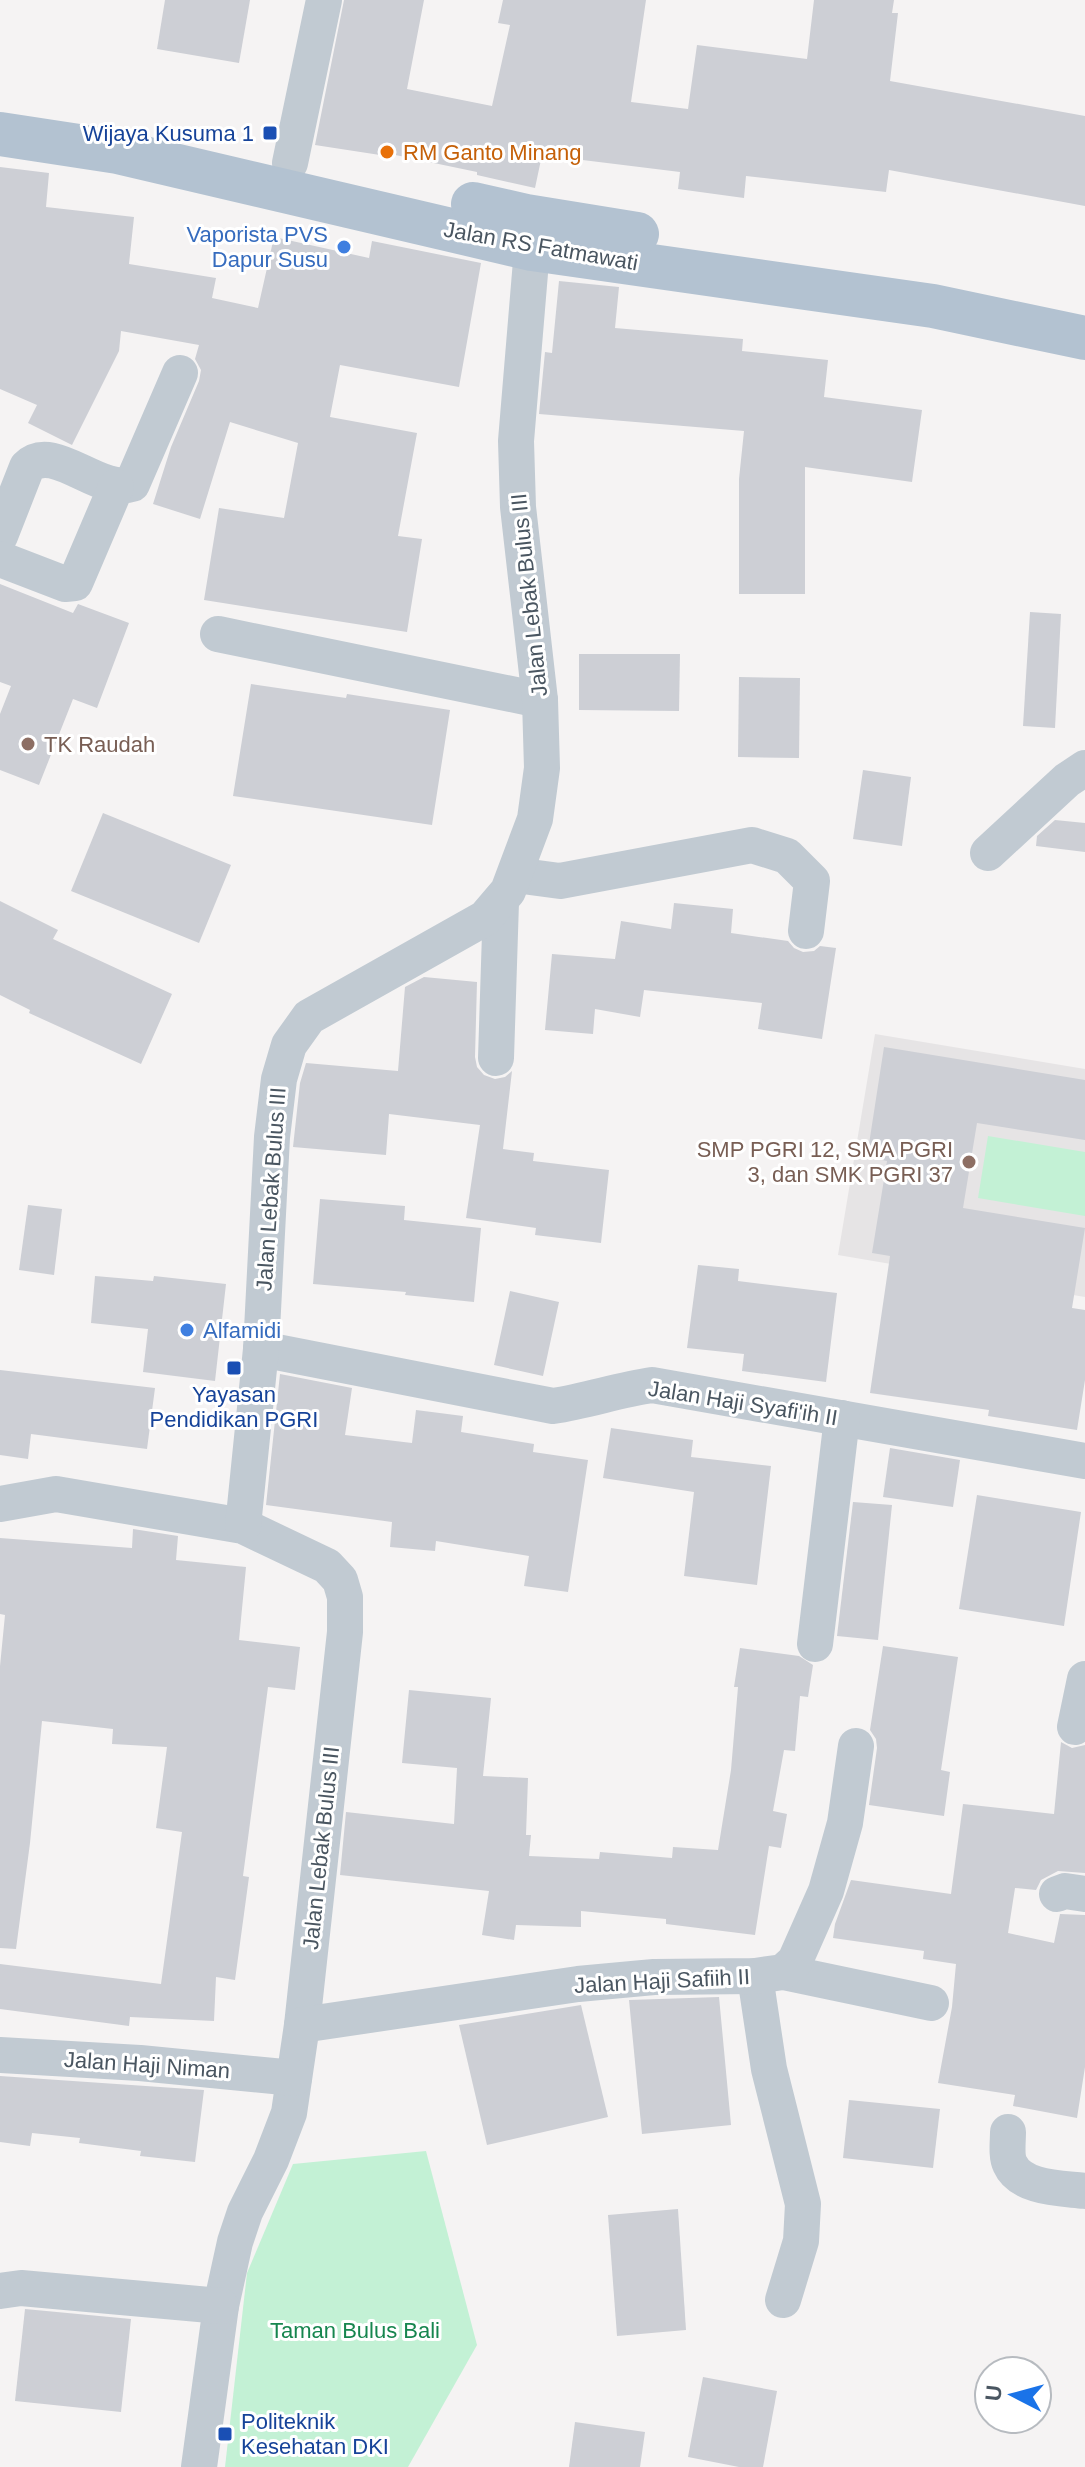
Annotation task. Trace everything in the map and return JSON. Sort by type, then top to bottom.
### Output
[{"type":"main road","name":"Jalan RS Fatmawati","points":[[0,109],[143,132],[526,216],[1085,307]]},
{"type":"main road","name":"Jalan RS Fatmawati","points":[[0,134],[118,152],[532,249],[933,306],[1085,338]]},
{"type":"street","points":[[290,163],[324,0]]},
{"type":"street","name":"Jalan Lebak Bulus III","points":[[199,2467],[221,2306],[235,2242],[289,2113],[302,2025],[345,1632],[346,1605],[340,1580],[327,1566],[243,1526],[261,1349],[272,1137],[279,1079],[289,1045],[309,1017],[485,918],[508,888],[535,819],[542,768],[540,700],[518,507],[516,441],[532,249]]},
{"type":"street","points":[[0,536],[27,467],[33,461],[49,459],[116,487],[129,486],[134,481],[180,373]]},
{"type":"street","points":[[0,559],[65,584],[75,583],[116,487]]},
{"type":"street","points":[[218,634],[540,700]]},
{"type":"street","points":[[988,853],[1067,780],[1085,768]]},
{"type":"street","points":[[496,1058],[508,888],[752,845],[787,856],[812,881],[806,931]]},
{"type":"street","name":"Jalan Haji Syafi'ih II","points":[[261,1349],[553,1406],[652,1385],[1085,1461]]},
{"type":"street","points":[[815,1644],[842,1418]]},
{"type":"street","points":[[0,1504],[56,1494],[243,1526]]},
{"type":"street","points":[[1075,1727],[1085,1679]]},
{"type":"street","name":"Jalan Haji Safiih II","points":[[302,2025],[578,1984],[654,1977],[769,1974],[795,1961],[826,1891],[845,1823],[856,1746]]},
{"type":"street","points":[[783,2300],[801,2241],[803,2204],[769,2069],[769,1974],[931,2003]]},
{"type":"street","name":"Jalan Haji Niman","points":[[0,2055],[140,2063],[294,2078]]},
{"type":"street","points":[[1008,2132],[1009,2163],[1020,2176],[1039,2184],[1085,2191]]},
{"type":"street","points":[[0,2291],[21,2288],[221,2306]]},
{"type":"shaded area","name":"SMP PGRI 12, SMA PGRI 3, dan SMK PGRI 37","points":[[875,1034],[1085,1069],[1085,1297],[838,1255]]},
{"type":"green space","points":[[988,1136],[1085,1152],[1085,1216],[978,1198]]},
{"type":"green space","name":"Taman Bulus Bali","points":[[426,2151],[477,2345],[408,2467],[225,2467],[247,2273],[293,2164]]},
{"type":"building","points":[[165,0],[250,0],[239,63],[157,49]]},
{"type":"building","points":[[344,0],[424,0],[407,89],[492,106],[510,25],[498,23],[503,0],[646,0],[631,102],[688,109],[697,45],[807,59],[814,0],[894,0],[892,13],[898,13],[890,81],[1085,116],[1085,206],[889,170],[886,192],[746,176],[744,198],[678,189],[680,172],[542,155],[535,188],[381,152],[380,155],[315,145]]},
{"type":"building","points":[[0,167],[49,173],[46,207],[134,217],[129,264],[216,278],[212,298],[258,308],[274,237],[369,258],[372,241],[481,263],[459,387],[340,365],[330,417],[417,433],[398,536],[422,539],[407,632],[204,600],[219,508],[284,518],[298,443],[230,422],[200,519],[153,504],[171,447],[199,381],[201,370],[195,359],[199,345],[121,331],[119,351],[72,445],[28,423],[37,405],[0,389]]},
{"type":"building","points":[[559,281],[619,287],[615,328],[743,339],[742,351],[828,360],[824,397],[922,410],[912,482],[805,467],[805,594],[739,594],[739,479],[744,431],[539,414],[545,352],[552,353]]},
{"type":"building","points":[[0,584],[73,613],[78,604],[129,623],[97,708],[73,699],[39,785],[0,770],[0,714],[11,686],[0,682]]},
{"type":"building","points":[[1030,612],[1061,614],[1055,728],[1023,726]]},
{"type":"building","points":[[579,654],[680,654],[679,711],[579,710]]},
{"type":"building","points":[[739,677],[800,678],[799,758],[738,757]]},
{"type":"building","points":[[251,684],[346,698],[347,694],[450,710],[432,825],[233,796]]},
{"type":"building","points":[[863,770],[911,777],[902,846],[853,839]]},
{"type":"building","points":[[103,813],[231,865],[199,943],[71,891]]},
{"type":"building","points":[[1055,820],[1085,823],[1085,852],[1036,846],[1037,836]]},
{"type":"building","points":[[0,901],[58,930],[53,939],[172,994],[141,1064],[29,1013],[30,1010],[0,995]]},
{"type":"building","points":[[674,903],[733,909],[731,933],[788,941],[803,952],[814,951],[820,946],[836,948],[822,1039],[758,1029],[762,1003],[644,990],[640,1017],[595,1009],[593,1034],[545,1030],[552,954],[615,959],[621,921],[671,929]]},
{"type":"building","points":[[424,977],[477,982],[477,1067],[484,1075],[495,1079],[505,1077],[512,1071],[503,1149],[534,1153],[533,1161],[609,1170],[601,1243],[535,1235],[536,1228],[466,1218],[480,1125],[389,1114],[386,1155],[293,1147],[300,1083],[306,1063],[398,1071],[405,987]]},
{"type":"building","points":[[884,1047],[1085,1080],[1085,1140],[977,1123],[963,1208],[1085,1228],[1072,1308],[1085,1310],[1085,1380],[1077,1430],[988,1416],[989,1410],[870,1393],[890,1256],[872,1253],[887,1161],[867,1157]]},
{"type":"building","points":[[320,1199],[405,1206],[404,1220],[481,1228],[474,1302],[313,1284]]},
{"type":"building","points":[[28,1205],[62,1209],[54,1275],[19,1270]]},
{"type":"building","points":[[698,1265],[739,1269],[738,1281],[837,1293],[826,1382],[742,1371],[744,1354],[687,1348]]},
{"type":"building","points":[[95,1276],[153,1281],[154,1276],[226,1284],[215,1381],[143,1372],[148,1329],[91,1323]]},
{"type":"building","points":[[510,1291],[559,1302],[543,1376],[494,1365]]},
{"type":"building","points":[[0,1370],[155,1388],[147,1449],[31,1434],[28,1459],[0,1455]]},
{"type":"building","points":[[280,1374],[352,1388],[345,1435],[412,1443],[416,1410],[463,1416],[461,1432],[534,1444],[533,1452],[588,1460],[568,1592],[524,1586],[529,1556],[436,1541],[435,1551],[390,1547],[392,1522],[266,1505]]},
{"type":"building","points":[[611,1428],[693,1440],[691,1457],[771,1466],[757,1585],[684,1576],[694,1492],[603,1478]]},
{"type":"building","points":[[890,1448],[960,1460],[953,1507],[883,1497]]},
{"type":"building","points":[[977,1495],[1081,1512],[1064,1626],[959,1609]]},
{"type":"building","points":[[853,1502],[892,1505],[878,1640],[837,1636]]},
{"type":"building","points":[[133,1529],[178,1536],[176,1560],[246,1567],[239,1640],[300,1647],[295,1690],[268,1687],[243,1876],[249,1877],[235,1980],[216,1977],[214,2021],[130,2017],[129,2026],[0,2009],[0,1964],[161,1984],[182,1832],[156,1828],[167,1747],[112,1744],[113,1729],[42,1721],[16,1949],[0,1948],[0,1666],[5,1615],[0,1614],[0,1538],[132,1548]]},
{"type":"building","points":[[883,1646],[958,1657],[941,1770],[950,1772],[944,1816],[869,1805],[877,1748],[870,1730]]},
{"type":"building","points":[[740,1648],[799,1656],[813,1665],[808,1697],[800,1696],[795,1751],[784,1750],[773,1811],[787,1814],[781,1848],[769,1846],[755,1935],[666,1924],[666,1919],[581,1911],[581,1927],[516,1925],[514,1940],[482,1935],[489,1891],[340,1875],[346,1812],[454,1824],[457,1768],[402,1763],[409,1690],[491,1698],[483,1776],[528,1778],[526,1835],[531,1835],[529,1856],[599,1859],[600,1852],[672,1858],[673,1847],[718,1850],[731,1770],[738,1687],[734,1687]]},
{"type":"building","points":[[1061,1742],[1072,1748],[1085,1745],[1085,1873],[1058,1871],[1041,1880],[1036,1890],[1015,1888],[1008,1933],[1054,1943],[1060,1914],[1085,1915],[1085,2067],[1077,2118],[1013,2106],[1015,2095],[938,2083],[952,2007],[956,1964],[923,1959],[924,1951],[833,1938],[851,1880],[951,1894],[963,1804],[1054,1814]]},
{"type":"building","points":[[719,1997],[731,2125],[642,2134],[629,2000]]},
{"type":"building","points":[[581,2005],[608,2117],[487,2145],[459,2025]]},
{"type":"building","points":[[0,2076],[204,2090],[195,2162],[140,2156],[141,2151],[79,2143],[80,2138],[32,2133],[30,2146],[0,2142]]},
{"type":"building","points":[[849,2100],[940,2109],[933,2168],[843,2158]]},
{"type":"building","points":[[678,2209],[686,2330],[617,2336],[608,2215]]},
{"type":"building","points":[[25,2309],[131,2319],[121,2412],[15,2401]]},
{"type":"building","points":[[703,2377],[777,2391],[763,2467],[739,2467],[688,2457]]},
{"type":"building","points":[[575,2422],[645,2432],[640,2467],[569,2467]]},
{"type":"place","name":"Wijaya Kusuma 1","points":[[270,133]]},
{"type":"place","name":"RM Ganto Minang","points":[[387,152]]},
{"type":"place","name":"Vaporista PVS Dapur Susu","points":[[344,247]]},
{"type":"place","name":"TK Raudah","points":[[28,744]]},
{"type":"place","name":"SMP PGRI 12, SMA PGRI 3, dan SMK PGRI 37","points":[[969,1162]]},
{"type":"place","name":"Alfamidi","points":[[187,1330]]},
{"type":"place","name":"Yayasan Pendidikan PGRI","points":[[234,1368]]},
{"type":"place","name":"Politeknik Kesehatan DKI","points":[[225,2434]]}]
